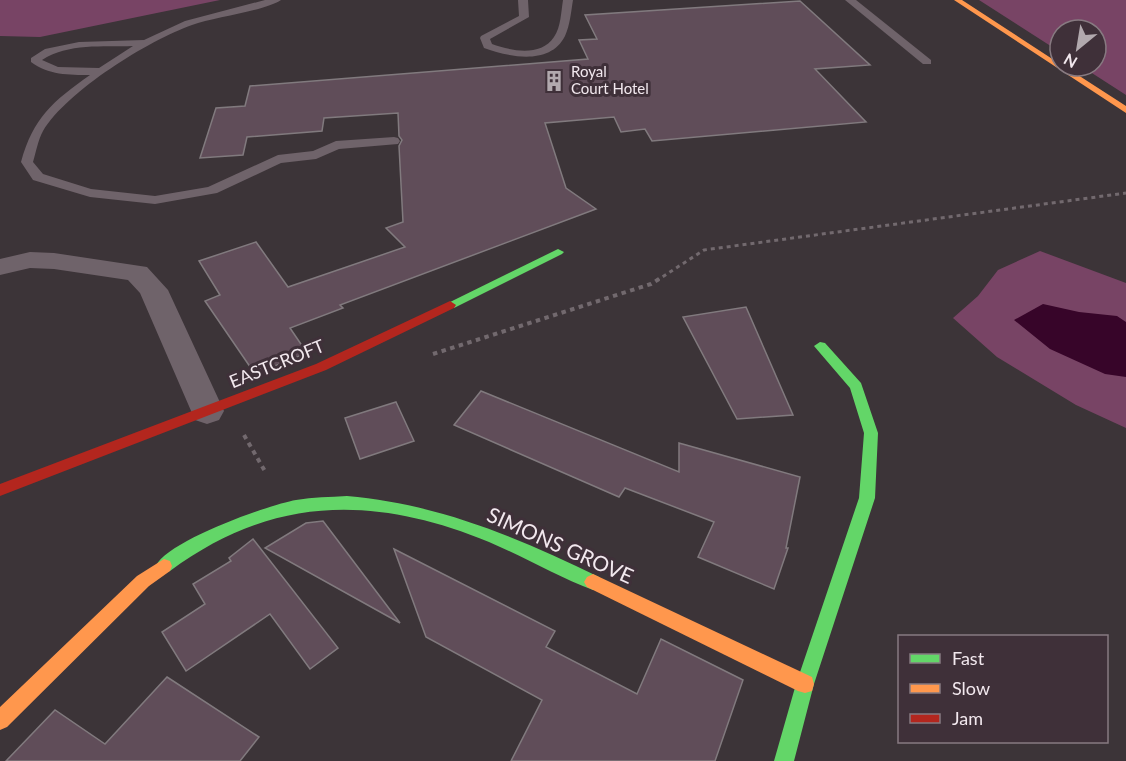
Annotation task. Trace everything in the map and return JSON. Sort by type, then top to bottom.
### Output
[{"type":"street","points":[[957,0],[1126,110]]},
{"type":"street","name":"EASTCROFT","points":[[0,490],[321,367],[558,252]]},
{"type":"street","points":[[0,267],[30,260],[54,261],[136,273],[153,290],[207,411]]},
{"type":"street","points":[[784,761],[805,684],[867,498],[871,433],[856,386],[820,346]]},
{"type":"street","name":"SIMONS GROVE","points":[[0,720],[143,581],[173,559],[235,525],[309,504],[345,502],[423,513],[523,548],[805,684]]},
{"type":"lane","points":[[276,0],[188,23],[120,58],[64,100],[37,131],[27,162],[38,177],[90,193],[155,200],[212,190],[278,159],[316,155],[336,145],[394,141]]},
{"type":"lane","points":[[529,0],[523,0],[524,17],[485,38],[488,46],[500,51],[521,53],[538,52],[553,46],[561,35],[568,0]]},
{"type":"lane","points":[[850,0],[927,62]]},
{"type":"lane","points":[[103,71],[41,67],[35,60],[49,51],[79,45],[146,43]]},
{"type":"path","points":[[424,357],[651,284],[704,250],[1126,193]]},
{"type":"path","points":[[238,425],[286,509]]},
{"type":"shaded area","points":[[0,0],[220,0],[40,37],[0,36]]},
{"type":"shaded area","points":[[979,0],[1126,0],[1126,95],[1100,78],[1108,78],[1108,18],[1048,18],[1048,44]]},
{"type":"shaded area","points":[[1040,251],[1126,283],[1126,428],[1076,405],[997,357],[953,318],[978,296],[998,270]]},
{"type":"shaded area","points":[[1043,304],[1079,312],[1117,316],[1126,322],[1126,377],[1105,374],[1050,349],[1014,320]]},
{"type":"building","points":[[800,1],[870,65],[815,69],[866,122],[652,141],[645,129],[621,132],[614,117],[545,123],[566,188],[596,209],[340,305],[343,308],[290,328],[307,353],[255,374],[205,301],[220,295],[199,261],[256,242],[288,287],[405,247],[386,228],[403,222],[399,146],[402,140],[399,136],[398,113],[324,118],[322,131],[247,137],[243,155],[200,158],[216,108],[245,106],[250,86],[588,59],[579,40],[597,39],[585,15]]},
{"type":"building","points":[[746,307],[793,415],[737,419],[683,317]]},
{"type":"building","points":[[481,391],[679,472],[679,443],[800,477],[786,548],[788,548],[774,589],[698,557],[714,522],[625,488],[619,497],[454,425]]},
{"type":"building","points":[[396,402],[414,441],[360,459],[345,418]]},
{"type":"building","points":[[323,521],[400,623],[265,548],[306,523]]},
{"type":"building","points":[[253,539],[338,648],[310,669],[270,614],[186,671],[162,632],[205,604],[193,584],[231,561],[229,558]]},
{"type":"building","points":[[394,549],[555,631],[546,647],[637,694],[661,639],[743,680],[715,761],[511,761],[542,700],[426,637]]},
{"type":"building","points":[[167,677],[259,737],[240,761],[6,761],[55,710],[105,744]]},
{"type":"traffic: fast","points":[[450,305],[558,252]]},
{"type":"traffic: fast","points":[[784,761],[805,684],[867,498],[871,433],[856,386],[820,346]]},
{"type":"traffic: fast","points":[[164,566],[207,540],[257,517],[296,506],[347,503],[383,506],[420,513],[456,524],[492,536],[593,582]]},
{"type":"traffic: slow","points":[[957,0],[1126,110]]},
{"type":"traffic: slow","points":[[0,720],[143,581],[164,566]]},
{"type":"traffic: slow","points":[[593,582],[805,684]]},
{"type":"traffic: jam","points":[[0,490],[321,367],[450,305]]},
{"type":"place","name":"Royal Court Hotel","points":[[554,81]]}]
